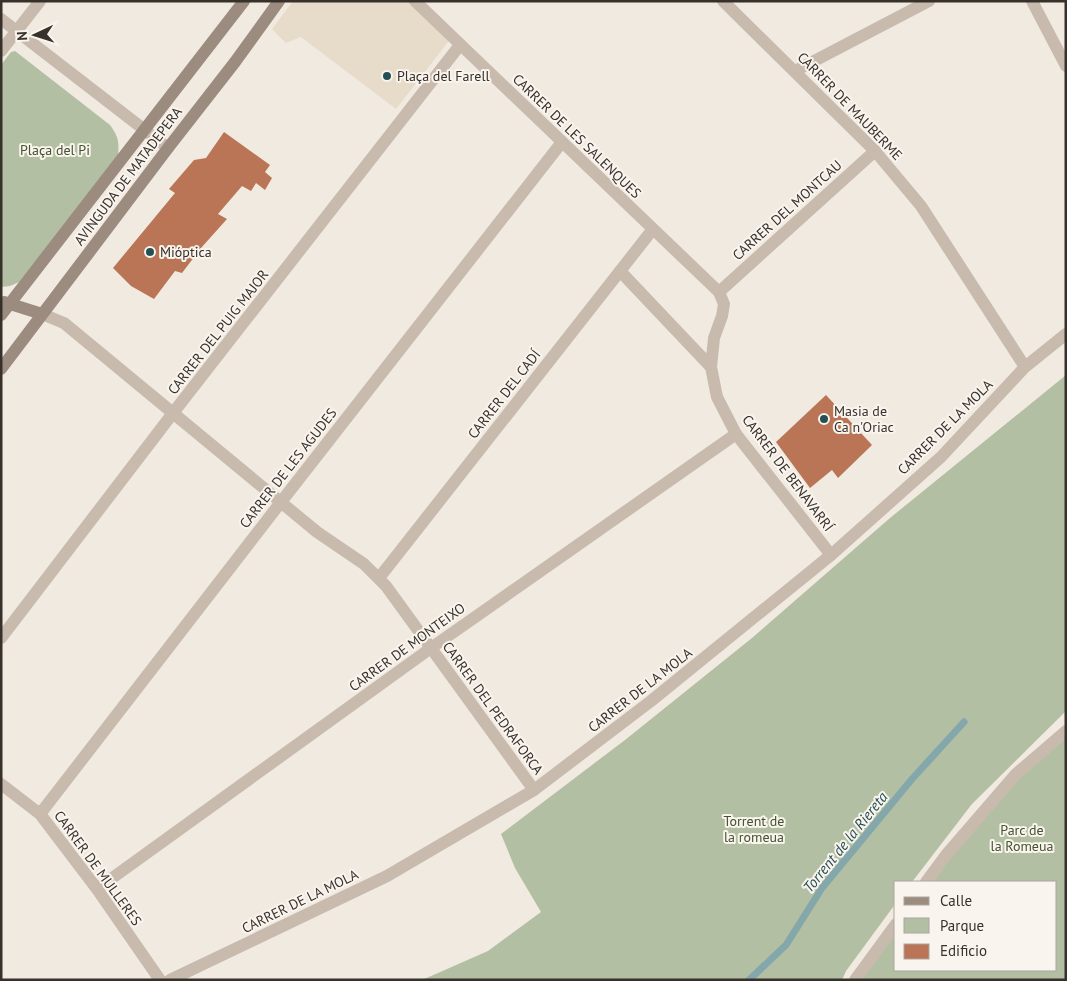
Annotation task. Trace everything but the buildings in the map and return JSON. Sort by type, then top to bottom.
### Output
[{"type":"street","points":[[1,51],[40,1]]},
{"type":"street","name":"AVINGUDA DE MATADEPERA","points":[[1,314],[6,302],[145,130],[244,1]]},
{"type":"street","name":"AVINGUDA DE MATADEPERA","points":[[1,369],[235,62],[279,1]]},
{"type":"street","name":"CARRER DE LES SALENQUES","points":[[415,1],[719,292]]},
{"type":"street","name":"CARRER DE MAUBERME","points":[[724,1],[875,151],[921,206],[1025,367]]},
{"type":"street","points":[[795,71],[929,1]]},
{"type":"street","points":[[1032,1],[1066,66]]},
{"type":"street","points":[[1,19],[168,148]]},
{"type":"street","name":"CARRER DEL PUIG MAJOR","points":[[1,638],[173,413],[460,45]]},
{"type":"street","name":"CARRER DE LES AGUDES","points":[[40,814],[562,142]]},
{"type":"street","name":"CARRER DEL MONTCAU","points":[[719,292],[875,151]]},
{"type":"street","name":"CARRER DEL CADÍ","points":[[378,578],[653,229]]},
{"type":"street","points":[[620,271],[710,366]]},
{"type":"street","name":"CARRER DE BENAVARRÍ","points":[[719,292],[724,304],[714,338],[710,366],[717,398],[736,434],[831,555]]},
{"type":"street","points":[[6,302],[42,314]]},
{"type":"street","name":"CARRER DEL PEDRAFORCA","points":[[42,314],[64,323],[317,532],[364,564],[386,586],[534,790]]},
{"type":"street","name":"CARRER DE LA MOLA","points":[[170,980],[387,876],[534,790],[652,701],[831,555],[941,457],[1025,367],[1066,334]]},
{"type":"street","name":"CARRER DE MONTEIXO","points":[[98,888],[432,648],[736,434]]},
{"type":"street","points":[[927,881],[946,855],[1016,774],[1066,731]]},
{"type":"street","name":"CARRER DE MULLERES","points":[[1,784],[40,814],[98,888],[160,980]]},
{"type":"street","points":[[855,980],[894,927]]},
{"type":"green space","name":"Plaça del Pi","points":[[15,51],[110,125],[117,137],[118,157],[19,282],[1,287],[1,65],[11,52]]},
{"type":"green space","name":"Torrent de la romeua","points":[[1066,375],[1066,711],[972,804],[913,881],[894,881],[894,906],[846,971],[842,980],[422,980],[488,951],[541,912],[515,868],[501,834],[625,740],[752,638],[890,518]]},
{"type":"green space","name":"Parc de la Romeua","points":[[1066,734],[1066,980],[856,980],[894,930],[894,971],[1057,971],[1057,881],[932,881],[1016,774]]},
{"type":"shaded area","name":"Plaça del Farell","points":[[293,1],[415,1],[452,37],[396,109],[301,37],[286,43],[272,29]]},
{"type":"waterway","name":"Torrent de la Riereta","points":[[749,980],[786,945],[822,888],[912,779],[964,722]]},
{"type":"place","name":"Plaça del Farell","points":[[387,76]]},
{"type":"place","name":"Mióptica","points":[[150,252]]},
{"type":"place","name":"Masia de Ca n'Oriac","points":[[824,419]]}]
